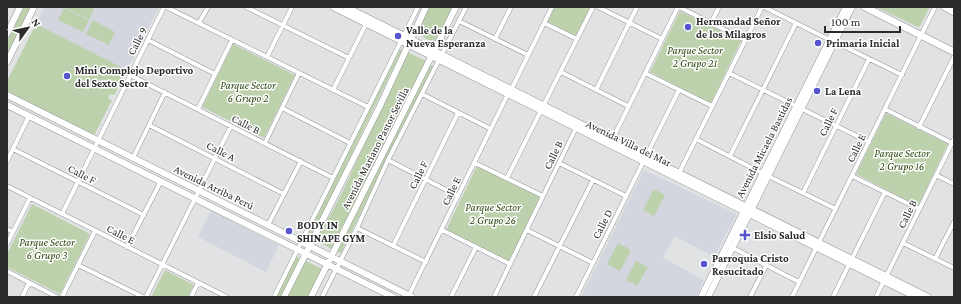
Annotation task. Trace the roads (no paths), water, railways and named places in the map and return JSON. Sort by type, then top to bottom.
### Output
[{"type":"main road","points":[[865,7],[954,52]]},
{"type":"main road","points":[[945,7],[954,12]]},
{"type":"street","points":[[7,34],[20,7]]},
{"type":"street","points":[[7,62],[34,7]]},
{"type":"street","points":[[165,7],[368,107]]},
{"type":"street","name":"Calle 9","points":[[62,214],[165,7]]},
{"type":"street","points":[[199,24],[208,7]]},
{"type":"street","points":[[246,7],[349,58]]},
{"type":"street","points":[[267,57],[292,7]]},
{"type":"street","name":"Avenida Villa del Mar","points":[[333,7],[366,24],[406,40]]},
{"type":"street","name":"Avenida Villa del Mar","points":[[346,7],[433,54],[542,108],[612,140],[645,159],[885,279],[916,297]]},
{"type":"street","name":"Avenida Mariano Pastor Sevilla","points":[[284,297],[378,108],[418,7]]},
{"type":"street","name":"Avenida Mariano Pastor Sevilla","points":[[274,297],[368,107],[426,7]]},
{"type":"street","name":"Avenida Mariano Pastor Sevilla","points":[[311,297],[456,7]]},
{"type":"street","name":"Avenida Mariano Pastor Sevilla","points":[[322,297],[357,228],[388,160],[466,7]]},
{"type":"street","points":[[495,39],[511,7]]},
{"type":"street","name":"Calle E","points":[[411,296],[458,196],[552,7]]},
{"type":"street","points":[[507,178],[593,7]]},
{"type":"street","points":[[598,7],[662,39]]},
{"type":"street","points":[[596,90],[637,7]]},
{"type":"street","points":[[612,140],[678,7],[745,40]]},
{"type":"street","points":[[711,23],[719,7]]},
{"type":"street","points":[[679,174],[745,40],[763,7],[902,75]]},
{"type":"street","name":"Avenida Micaela Bastidas","points":[[832,41],[846,7]]},
{"type":"street","name":"Avenida Micaela Bastidas","points":[[701,297],[766,174],[832,41],[852,7]]},
{"type":"street","name":"Calle E","points":[[792,297],[935,7]]},
{"type":"street","points":[[459,21],[528,55]]},
{"type":"street","points":[[544,23],[577,39]]},
{"type":"street","points":[[730,156],[796,23]]},
{"type":"street","points":[[333,90],[366,24]]},
{"type":"street","points":[[148,40],[215,74]]},
{"type":"street","points":[[198,109],[232,40]]},
{"type":"street","points":[[920,127],[954,57]]},
{"type":"street","name":"Calle F","points":[[803,193],[869,59]]},
{"type":"street","points":[[560,72],[628,106]]},
{"type":"street","points":[[265,143],[299,73]]},
{"type":"street","points":[[645,73],[712,106]]},
{"type":"street","points":[[729,73],[868,142]]},
{"type":"street","name":"Calle B","points":[[130,75],[333,178]]},
{"type":"street","name":"Calle D","points":[[576,297],[679,90]]},
{"type":"street","points":[[133,158],[165,92]]},
{"type":"street","points":[[422,94],[491,129]]},
{"type":"street","name":"Avenida Arriba Perú","points":[[7,95],[133,158],[297,249],[393,297]]},
{"type":"street","name":"Avenida Arriba Perú","points":[[7,105],[161,181],[197,194],[268,225],[411,296]]},
{"type":"street","points":[[282,108],[350,143]]},
{"type":"street","name":"Avenida Villa del Mar","points":[[542,108],[576,128],[679,174],[747,210]]},
{"type":"street","points":[[885,109],[920,127],[953,141]]},
{"type":"street","name":"Calle F","points":[[393,246],[458,113]]},
{"type":"street","points":[[7,161],[29,116]]},
{"type":"street","name":"Calle A","points":[[149,125],[284,194]]},
{"type":"street","points":[[146,297],[231,126]]},
{"type":"street","name":"Calle B","points":[[494,297],[576,128]]},
{"type":"street","points":[[696,139],[836,209]]},
{"type":"street","name":"Calle B","points":[[876,297],[953,141]]},
{"type":"street","name":"Calle F","points":[[13,149],[144,215]]},
{"type":"street","points":[[388,160],[458,196]]},
{"type":"street","points":[[268,225],[301,161]]},
{"type":"street","points":[[475,163],[543,196]]},
{"type":"street","points":[[559,163],[626,196]]},
{"type":"street","points":[[936,175],[954,184]]},
{"type":"street","points":[[852,176],[919,209]]},
{"type":"street","points":[[534,297],[593,180]]},
{"type":"street","points":[[127,247],[161,181]]},
{"type":"street","name":"Calle E","points":[[7,186],[227,297]]},
{"type":"street","points":[[833,297],[885,192]]},
{"type":"street","points":[[7,244],[30,198]]},
{"type":"street","name":"Avenida Micaela Bastidas","points":[[708,297],[733,248],[747,210]]},
{"type":"street","points":[[936,259],[954,222]]},
{"type":"street","points":[[357,228],[426,262]]},
{"type":"street","points":[[7,229],[13,232]]},
{"type":"street","points":[[442,230],[510,264]]},
{"type":"street","points":[[527,230],[593,263]]},
{"type":"street","points":[[62,297],[95,231]]},
{"type":"street","points":[[903,243],[954,268]]},
{"type":"street","points":[[451,297],[476,247]]},
{"type":"street","points":[[733,248],[799,282]]},
{"type":"street","points":[[78,265],[143,297]]},
{"type":"street","points":[[750,297],[766,266]]},
{"type":"street","points":[[7,272],[58,297]]},
{"type":"street","name":"Avenida Villa del Mar","points":[[885,279],[928,297]]},
{"type":"street","points":[[22,297],[29,283]]},
{"type":"street","points":[[191,297],[198,283]]},
{"type":"place","name":"Hermandad Señor de los Milagros","points":[[688,27]]},
{"type":"place","name":"Valle de la Nueva Esperanza","points":[[398,36]]},
{"type":"place","name":"Primaria Inicial","points":[[818,43]]},
{"type":"place","name":"Mini Complejo Deportivo del Sexto Sector","points":[[67,76]]},
{"type":"place","name":"La Lena","points":[[817,91]]},
{"type":"place","name":"BODY IN SHINAPE GYM","points":[[289,231]]},
{"type":"place","name":"Elsio Salud","points":[[745,235]]},
{"type":"place","name":"Parroquia Cristo Resucitado","points":[[704,264]]},
{"type":"park label","name":"Parque Sector 2 Grupo 21","points":[[695,56]]},
{"type":"park label","name":"Parque Sector 6 Grupo 2","points":[[248,91]]},
{"type":"park label","name":"Parque Sector 2 Grupo 16","points":[[902,159]]},
{"type":"park label","name":"Parque Sector 2 Grupo 26","points":[[493,213]]},
{"type":"park label","name":"Parque Sector 6 Grupo 3","points":[[47,248]]}]
